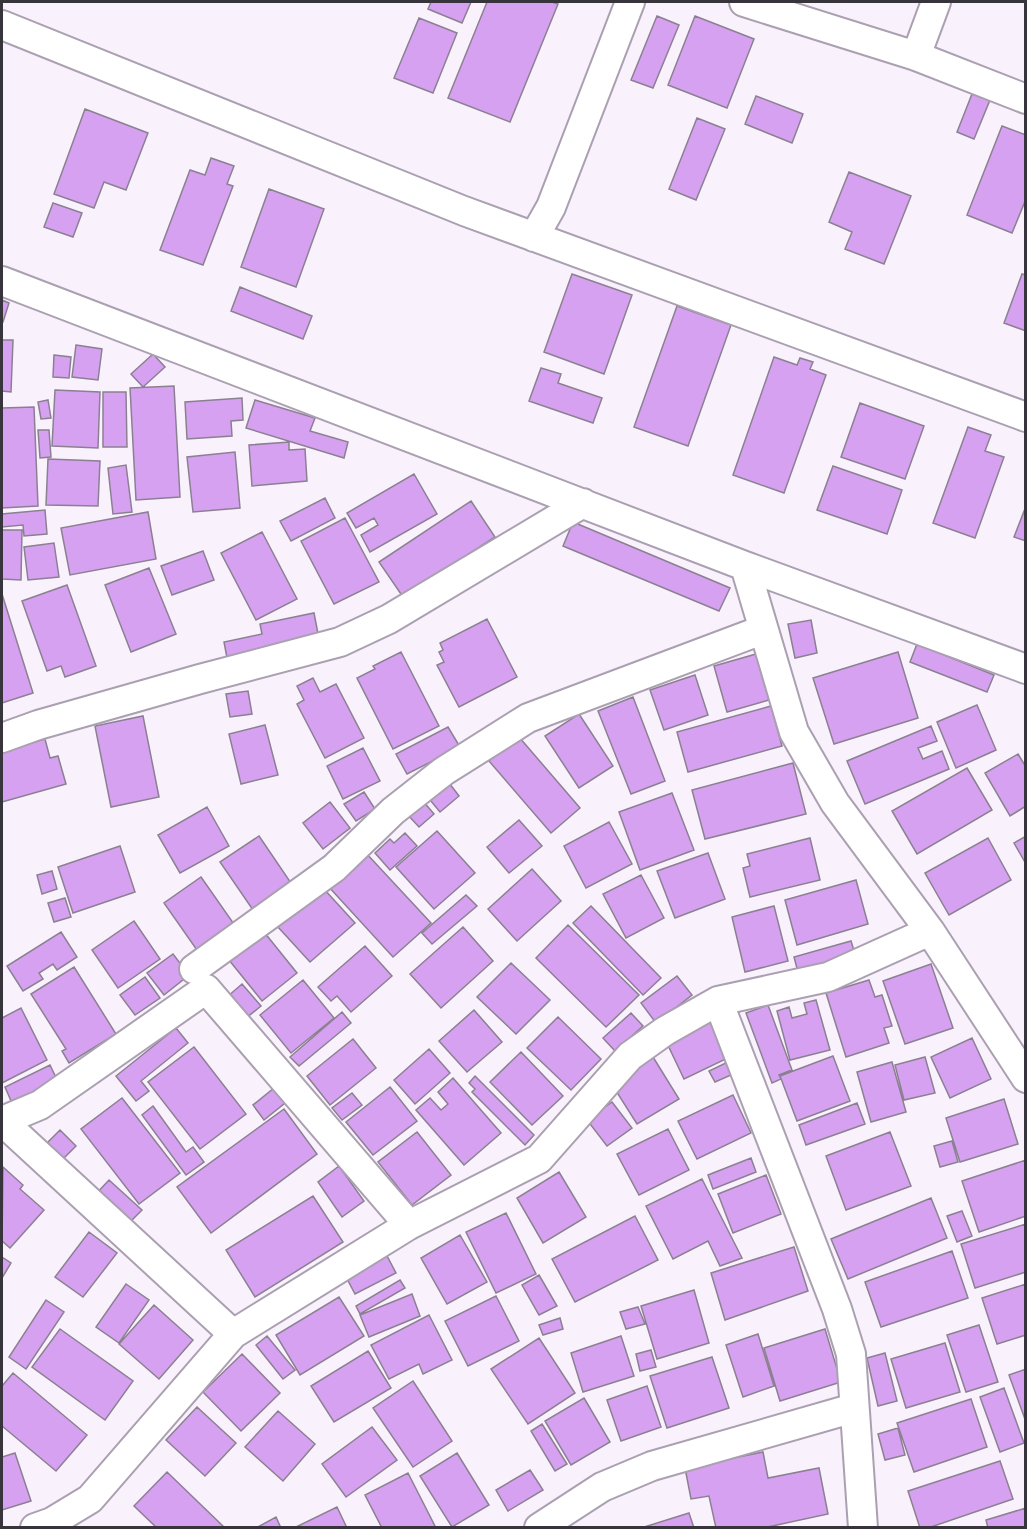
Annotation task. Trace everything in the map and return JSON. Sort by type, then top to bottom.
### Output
[{"type":"street","points":[[534,237],[551,207],[630,2]]},
{"type":"street","points":[[744,2],[916,56],[1026,99]]},
{"type":"street","points":[[916,56],[936,2]]},
{"type":"street","points":[[2,25],[534,237],[1026,417]]},
{"type":"street","points":[[2,281],[745,566],[1026,669]]},
{"type":"street","points":[[2,738],[38,724],[340,642],[389,620],[583,503]]},
{"type":"street","points":[[745,566],[762,630],[794,732],[836,803],[930,931],[1026,1078]]},
{"type":"street","points":[[194,969],[334,868],[393,811],[444,771],[528,718],[762,630]]},
{"type":"street","points":[[35,1527],[52,1522],[90,1499],[233,1334],[409,1225],[539,1159],[630,1056],[665,1031],[718,1001],[828,977],[930,931]]},
{"type":"street","points":[[233,1334],[2,1121],[40,1105],[206,989],[409,1225]]},
{"type":"street","points":[[718,1001],[837,1309],[851,1354],[863,1527]]},
{"type":"street","points":[[539,1527],[602,1487],[652,1466],[854,1408]]},
{"type":"building","points":[[431,2],[471,2],[462,23],[428,9]]},
{"type":"building","points":[[487,2],[552,2],[558,4],[510,122],[448,98]]},
{"type":"building","points":[[657,16],[679,25],[653,88],[631,80]]},
{"type":"building","points":[[695,16],[754,39],[727,108],[668,85]]},
{"type":"building","points":[[419,18],[457,33],[433,93],[394,78]]},
{"type":"building","points":[[972,94],[990,100],[974,139],[957,132]]},
{"type":"building","points":[[756,96],[803,114],[792,143],[745,124]]},
{"type":"building","points":[[85,109],[148,133],[126,190],[104,182],[94,208],[54,194]]},
{"type":"building","points":[[697,118],[725,129],[696,200],[669,189]]},
{"type":"building","points":[[1002,126],[1026,135],[1026,199],[1012,233],[967,215]]},
{"type":"building","points":[[211,158],[234,166],[227,184],[233,186],[203,265],[160,250],[190,170],[205,175]]},
{"type":"building","points":[[849,172],[911,196],[884,264],[845,249],[852,232],[829,222]]},
{"type":"building","points":[[269,189],[324,209],[296,287],[241,267]]},
{"type":"building","points":[[53,203],[82,213],[73,237],[44,227]]},
{"type":"building","points":[[572,274],[632,295],[604,374],[544,352]]},
{"type":"building","points":[[1022,274],[1026,275],[1026,331],[1004,323]]},
{"type":"building","points":[[240,287],[312,316],[303,339],[231,311]]},
{"type":"building","points":[[2,300],[9,303],[3,322],[2,322]]},
{"type":"building","points":[[677,306],[731,325],[688,446],[634,427]]},
{"type":"building","points":[[2,340],[13,340],[11,392],[2,391]]},
{"type":"building","points":[[76,345],[102,349],[98,380],[72,377]]},
{"type":"building","points":[[153,354],[165,367],[143,387],[131,374]]},
{"type":"building","points":[[54,355],[71,357],[69,378],[53,377]]},
{"type":"building","points":[[774,357],[797,365],[800,358],[813,362],[810,369],[826,375],[784,493],[733,475]]},
{"type":"building","points":[[541,368],[561,374],[558,383],[602,398],[593,423],[529,401]]},
{"type":"building","points":[[174,386],[180,497],[136,500],[130,388]]},
{"type":"building","points":[[55,390],[100,392],[98,448],[52,446]]},
{"type":"building","points":[[103,392],[126,392],[127,447],[103,447]]},
{"type":"building","points":[[242,398],[243,420],[231,421],[232,436],[187,439],[185,402]]},
{"type":"building","points":[[48,400],[51,418],[41,419],[38,402]]},
{"type":"building","points":[[255,400],[315,418],[310,431],[348,442],[344,458],[246,428]]},
{"type":"building","points":[[860,403],[924,426],[905,479],[841,457]]},
{"type":"building","points":[[34,407],[38,506],[2,508],[2,408]]},
{"type":"building","points":[[968,427],[991,435],[985,451],[1004,457],[975,538],[933,523]]},
{"type":"building","points":[[38,430],[49,430],[51,457],[40,458]]},
{"type":"building","points":[[289,442],[289,450],[305,449],[307,481],[252,486],[249,445]]},
{"type":"building","points":[[235,452],[240,508],[193,512],[187,457]]},
{"type":"building","points":[[48,459],[100,461],[98,506],[46,505]]},
{"type":"building","points":[[126,465],[132,512],[113,514],[108,468]]},
{"type":"building","points":[[833,466],[902,490],[887,534],[817,510]]},
{"type":"building","points":[[414,474],[437,514],[370,552],[361,535],[378,525],[374,518],[356,528],[347,513]]},
{"type":"building","points":[[325,498],[335,518],[291,541],[280,521]]},
{"type":"building","points":[[471,501],[495,537],[403,597],[379,562]]},
{"type":"building","points":[[1026,506],[1026,541],[1014,537]]},
{"type":"building","points":[[45,510],[47,534],[24,536],[23,525],[2,527],[2,514]]},
{"type":"building","points":[[148,512],[156,559],[70,575],[61,528]]},
{"type":"building","points":[[345,518],[379,582],[334,604],[301,541]]},
{"type":"building","points":[[573,522],[730,588],[719,611],[563,546]]},
{"type":"building","points":[[2,530],[22,530],[21,580],[2,579]]},
{"type":"building","points":[[262,532],[297,599],[256,620],[221,553]]},
{"type":"building","points":[[54,543],[59,577],[28,580],[24,547]]},
{"type":"building","points":[[203,551],[214,580],[172,595],[161,566]]},
{"type":"building","points":[[149,568],[176,634],[131,652],[105,585]]},
{"type":"building","points":[[67,585],[96,666],[65,677],[61,666],[47,671],[22,601]]},
{"type":"building","points":[[2,594],[33,693],[2,703]]},
{"type":"building","points":[[314,613],[320,644],[228,663],[224,642],[262,634],[260,624]]},
{"type":"building","points":[[487,619],[517,677],[459,707],[437,665],[444,662],[439,652],[443,650],[440,643]]},
{"type":"building","points":[[811,620],[817,653],[795,658],[788,624]]},
{"type":"building","points":[[917,644],[994,675],[987,692],[910,662]]},
{"type":"building","points":[[401,652],[439,726],[393,749],[357,678],[375,669],[373,666]]},
{"type":"building","points":[[898,652],[918,718],[834,744],[813,678]]},
{"type":"building","points":[[756,654],[769,700],[727,712],[714,666]]},
{"type":"building","points":[[695,675],[708,715],[664,730],[650,690]]},
{"type":"building","points":[[313,678],[320,692],[336,684],[364,738],[325,758],[297,704],[304,700],[297,686]]},
{"type":"building","points":[[248,691],[252,714],[230,717],[226,694]]},
{"type":"building","points":[[633,697],[665,781],[631,794],[598,711]]},
{"type":"building","points":[[977,705],[996,750],[956,768],[937,722]]},
{"type":"building","points":[[771,706],[782,746],[688,772],[677,732]]},
{"type":"building","points":[[579,714],[613,766],[579,788],[545,736]]},
{"type":"building","points":[[143,716],[159,797],[111,807],[95,726]]},
{"type":"building","points":[[265,725],[278,775],[241,784],[229,734]]},
{"type":"building","points":[[931,726],[937,741],[918,748],[923,759],[942,751],[949,769],[865,804],[847,761]]},
{"type":"building","points":[[448,727],[460,747],[407,774],[396,754]]},
{"type":"building","points":[[519,737],[580,808],[551,833],[489,761]]},
{"type":"building","points":[[45,739],[50,758],[58,756],[66,784],[2,802],[2,751]]},
{"type":"building","points":[[363,748],[380,781],[343,799],[327,766]]},
{"type":"building","points":[[1018,754],[1026,767],[1026,806],[1010,816],[985,773]]},
{"type":"building","points":[[793,763],[806,814],[705,839],[692,790]]},
{"type":"building","points":[[967,768],[992,810],[917,854],[892,811]]},
{"type":"building","points":[[446,779],[459,796],[440,812],[426,795]]},
{"type":"building","points":[[364,792],[375,809],[356,821],[344,804]]},
{"type":"building","points":[[672,793],[694,850],[640,870],[619,812]]},
{"type":"building","points":[[422,800],[434,814],[419,827],[407,814]]},
{"type":"building","points":[[330,802],[350,828],[323,849],[303,823]]},
{"type":"building","points":[[207,807],[229,846],[180,873],[158,835]]},
{"type":"building","points":[[519,820],[542,846],[509,873],[487,847]]},
{"type":"building","points":[[609,822],[632,864],[586,888],[564,846]]},
{"type":"building","points":[[437,831],[475,873],[434,909],[396,867]]},
{"type":"building","points":[[405,833],[417,846],[390,870],[375,853],[390,839],[394,843]]},
{"type":"building","points":[[259,836],[291,883],[253,910],[220,862]]},
{"type":"building","points":[[1026,836],[1026,864],[1014,843]]},
{"type":"building","points":[[810,838],[820,880],[750,897],[743,868],[750,866],[747,854]]},
{"type":"building","points":[[988,838],[1011,880],[949,915],[925,873]]},
{"type":"building","points":[[120,846],[135,892],[73,913],[58,867]]},
{"type":"building","points":[[365,852],[431,923],[393,957],[328,886]]},
{"type":"building","points":[[708,853],[725,899],[675,918],[657,871]]},
{"type":"building","points":[[532,869],[561,901],[517,941],[488,909]]},
{"type":"building","points":[[52,871],[57,889],[42,894],[37,875]]},
{"type":"building","points":[[641,875],[664,918],[626,938],[603,894]]},
{"type":"building","points":[[201,877],[236,927],[199,953],[164,903]]},
{"type":"building","points":[[856,880],[868,924],[797,945],[785,900]]},
{"type":"building","points":[[323,888],[355,923],[310,962],[278,927]]},
{"type":"building","points":[[466,895],[477,906],[432,944],[422,933]]},
{"type":"building","points":[[65,898],[71,917],[54,922],[48,903]]},
{"type":"building","points":[[591,906],[661,978],[643,995],[573,923]]},
{"type":"building","points":[[774,906],[788,961],[745,972],[732,917]]},
{"type":"building","points":[[134,921],[160,959],[118,988],[92,950]]},
{"type":"building","points":[[568,925],[639,995],[606,1027],[536,958]]},
{"type":"building","points":[[260,927],[297,973],[262,1001],[225,955]]},
{"type":"building","points":[[463,927],[493,961],[441,1008],[410,974]]},
{"type":"building","points":[[61,932],[77,957],[57,970],[53,964],[39,973],[43,979],[23,991],[7,966]]},
{"type":"building","points":[[851,941],[856,957],[798,972],[794,957]]},
{"type":"building","points":[[365,946],[392,976],[351,1012],[337,996],[331,1001],[318,987]]},
{"type":"building","points":[[173,954],[189,975],[164,995],[147,973]]},
{"type":"building","points":[[511,963],[550,1000],[516,1034],[477,997]]},
{"type":"building","points":[[931,964],[953,1028],[905,1044],[883,981]]},
{"type":"building","points":[[74,967],[116,1034],[69,1063],[62,1051],[66,1049],[31,994]]},
{"type":"building","points":[[677,976],[692,995],[656,1023],[641,1003]]},
{"type":"building","points":[[145,977],[160,998],[135,1015],[120,995]]},
{"type":"building","points":[[303,980],[334,1018],[291,1053],[260,1015]]},
{"type":"building","points":[[869,980],[875,997],[882,995],[892,1026],[884,1028],[889,1043],[846,1057],[826,993]]},
{"type":"building","points":[[242,984],[261,1006],[245,1019],[227,997]]},
{"type":"building","points":[[816,1000],[830,1050],[790,1060],[777,1011],[789,1007],[792,1018],[807,1014],[804,1003]]},
{"type":"building","points":[[768,1005],[792,1070],[779,1075],[781,1079],[772,1083],[746,1013]]},
{"type":"building","points":[[21,1008],[47,1060],[2,1083],[2,1018]]},
{"type":"building","points":[[474,1010],[502,1042],[467,1072],[439,1041]]},
{"type":"building","points":[[342,1012],[351,1023],[299,1066],[290,1057]]},
{"type":"building","points":[[631,1013],[643,1026],[615,1051],[603,1038]]},
{"type":"building","points":[[558,1017],[601,1059],[571,1090],[527,1048]]},
{"type":"building","points":[[711,1017],[730,1057],[684,1079],[665,1039]]},
{"type":"building","points":[[176,1028],[188,1043],[141,1081],[149,1091],[136,1101],[116,1076]]},
{"type":"building","points":[[972,1038],[991,1079],[950,1098],[931,1057]]},
{"type":"building","points":[[353,1039],[376,1068],[330,1105],[307,1076]]},
{"type":"building","points":[[194,1047],[246,1114],[200,1149],[148,1082]]},
{"type":"building","points":[[429,1049],[450,1073],[415,1104],[394,1080]]},
{"type":"building","points":[[521,1052],[563,1096],[532,1125],[490,1082]]},
{"type":"building","points":[[833,1056],[850,1101],[797,1121],[780,1076]]},
{"type":"building","points":[[653,1057],[679,1099],[637,1124],[611,1083]]},
{"type":"building","points":[[925,1057],[935,1093],[904,1100],[895,1065]]},
{"type":"building","points":[[732,1060],[738,1072],[715,1082],[709,1071]]},
{"type":"building","points":[[892,1062],[906,1112],[871,1122],[857,1072]]},
{"type":"building","points":[[50,1065],[61,1088],[15,1110],[5,1087]]},
{"type":"building","points":[[475,1076],[534,1135],[525,1145],[472,1092],[475,1089],[469,1083]]},
{"type":"building","points":[[453,1078],[501,1133],[464,1165],[416,1110],[430,1098],[441,1110],[448,1104],[438,1092]]},
{"type":"building","points":[[390,1087],[417,1121],[373,1155],[346,1122]]},
{"type":"building","points":[[274,1088],[285,1103],[264,1120],[253,1105]]},
{"type":"building","points":[[352,1093],[362,1105],[342,1120],[332,1108]]},
{"type":"building","points":[[733,1095],[751,1133],[697,1159],[678,1121]]},
{"type":"building","points":[[122,1098],[180,1173],[139,1204],[81,1129]]},
{"type":"building","points":[[1004,1099],[1018,1144],[960,1162],[946,1118]]},
{"type":"building","points":[[612,1102],[632,1128],[607,1146],[587,1120]]},
{"type":"building","points":[[857,1103],[865,1124],[806,1145],[799,1125]]},
{"type":"building","points":[[153,1106],[186,1152],[193,1147],[204,1162],[186,1175],[142,1115]]},
{"type":"building","points":[[284,1109],[317,1154],[211,1233],[177,1187]]},
{"type":"building","points":[[668,1129],[689,1170],[639,1195],[617,1154]]},
{"type":"building","points":[[60,1130],[76,1146],[59,1163],[43,1147]]},
{"type":"building","points":[[417,1132],[451,1175],[412,1205],[378,1162]]},
{"type":"building","points":[[890,1132],[911,1186],[846,1210],[826,1156]]},
{"type":"building","points":[[952,1141],[958,1162],[940,1167],[934,1146]]},
{"type":"building","points":[[751,1158],[756,1172],[713,1189],[708,1175]]},
{"type":"building","points":[[1026,1160],[1026,1216],[979,1232],[962,1181]]},
{"type":"building","points":[[339,1166],[364,1201],[342,1217],[318,1182]]},
{"type":"building","points":[[3,1167],[23,1185],[20,1189],[44,1210],[10,1248],[2,1241]]},
{"type":"building","points":[[559,1172],[586,1217],[543,1243],[517,1198]]},
{"type":"building","points":[[766,1175],[781,1214],[733,1233],[718,1194]]},
{"type":"building","points":[[702,1179],[742,1258],[720,1266],[708,1241],[673,1259],[646,1206]]},
{"type":"building","points":[[109,1180],[142,1210],[126,1226],[94,1196]]},
{"type":"building","points":[[313,1196],[343,1242],[255,1297],[226,1250]]},
{"type":"building","points":[[931,1198],[947,1238],[848,1279],[831,1239]]},
{"type":"building","points":[[962,1211],[972,1236],[957,1242],[947,1216]]},
{"type":"building","points":[[506,1213],[536,1274],[496,1293],[466,1232]]},
{"type":"building","points":[[635,1216],[658,1260],[575,1302],[552,1259]]},
{"type":"building","points":[[1026,1224],[1026,1272],[975,1288],[961,1244]]},
{"type":"building","points":[[89,1232],[117,1253],[83,1297],[55,1277]]},
{"type":"building","points":[[460,1235],[487,1282],[447,1304],[421,1258]]},
{"type":"building","points":[[794,1247],[808,1291],[725,1320],[711,1273]]},
{"type":"building","points":[[952,1251],[968,1298],[881,1327],[865,1282]]},
{"type":"building","points":[[385,1252],[396,1273],[355,1294],[344,1273]]},
{"type":"building","points":[[2,1257],[11,1263],[2,1278]]},
{"type":"building","points":[[539,1275],[557,1306],[539,1315],[522,1285]]},
{"type":"building","points":[[400,1280],[405,1288],[360,1314],[356,1306]]},
{"type":"building","points":[[126,1284],[149,1300],[119,1343],[96,1327]]},
{"type":"building","points":[[1026,1284],[1026,1335],[997,1344],[982,1298]]},
{"type":"building","points":[[694,1290],[709,1343],[657,1359],[641,1306]]},
{"type":"building","points":[[412,1294],[420,1316],[369,1337],[360,1315]]},
{"type":"building","points":[[496,1296],[519,1341],[468,1366],[445,1321]]},
{"type":"building","points":[[339,1297],[364,1336],[300,1375],[276,1335]]},
{"type":"building","points":[[46,1300],[64,1312],[26,1369],[9,1357]]},
{"type":"building","points":[[154,1305],[193,1340],[159,1379],[119,1344]]},
{"type":"building","points":[[638,1307],[645,1324],[626,1329],[620,1312]]},
{"type":"building","points":[[429,1315],[452,1360],[423,1374],[419,1364],[389,1379],[371,1345]]},
{"type":"building","points":[[560,1318],[563,1329],[543,1335],[539,1325]]},
{"type":"building","points":[[979,1325],[998,1382],[966,1392],[947,1335]]},
{"type":"building","points":[[60,1329],[133,1381],[105,1420],[32,1367]]},
{"type":"building","points":[[825,1329],[841,1382],[780,1401],[764,1348]]},
{"type":"building","points":[[758,1334],[774,1386],[743,1397],[726,1345]]},
{"type":"building","points":[[267,1336],[295,1370],[283,1379],[256,1345]]},
{"type":"building","points":[[621,1336],[634,1376],[583,1392],[571,1353]]},
{"type":"building","points":[[539,1338],[575,1393],[528,1424],[491,1369]]},
{"type":"building","points":[[945,1343],[960,1392],[906,1408],[891,1359]]},
{"type":"building","points":[[651,1350],[656,1367],[640,1371],[636,1354]]},
{"type":"building","points":[[368,1351],[391,1388],[334,1422],[311,1386]]},
{"type":"building","points":[[885,1353],[897,1401],[878,1406],[867,1358]]},
{"type":"building","points":[[242,1354],[280,1393],[241,1431],[203,1392]]},
{"type":"building","points":[[712,1357],[729,1408],[667,1428],[650,1376]]},
{"type":"building","points":[[1026,1369],[1026,1422],[1009,1375]]},
{"type":"building","points":[[13,1373],[87,1435],[56,1471],[2,1426],[2,1386]]},
{"type":"building","points":[[413,1381],[452,1441],[413,1467],[373,1408]]},
{"type":"building","points":[[647,1386],[661,1427],[621,1441],[607,1400]]},
{"type":"building","points":[[1004,1388],[1024,1443],[1000,1452],[980,1397]]},
{"type":"building","points":[[584,1398],[610,1442],[571,1465],[545,1421]]},
{"type":"building","points":[[971,1399],[987,1447],[914,1472],[897,1423]]},
{"type":"building","points":[[197,1407],[236,1443],[205,1476],[166,1440]]},
{"type":"building","points":[[278,1411],[315,1444],[283,1481],[245,1447]]},
{"type":"building","points":[[542,1424],[567,1464],[555,1471],[531,1431]]},
{"type":"building","points":[[372,1427],[397,1460],[346,1497],[322,1464]]},
{"type":"building","points":[[898,1428],[905,1455],[885,1460],[878,1434]]},
{"type":"building","points":[[763,1452],[768,1478],[819,1468],[828,1514],[763,1528],[716,1528],[709,1496],[691,1499],[685,1468]]},
{"type":"building","points":[[15,1453],[31,1501],[2,1510],[2,1457]]},
{"type":"building","points":[[457,1453],[489,1505],[452,1527],[420,1476]]},
{"type":"building","points":[[1000,1461],[1013,1499],[928,1528],[920,1528],[908,1491]]},
{"type":"building","points":[[530,1470],[543,1490],[508,1511],[496,1490]]},
{"type":"building","points":[[167,1472],[225,1528],[157,1528],[134,1506]]},
{"type":"building","points":[[408,1473],[436,1528],[382,1528],[365,1495]]},
{"type":"building","points":[[337,1507],[347,1528],[296,1527]]},
{"type":"building","points":[[1026,1508],[1026,1528],[988,1528],[986,1520]]},
{"type":"building","points":[[689,1513],[694,1528],[641,1528]]},
{"type":"building","points":[[276,1517],[281,1528],[256,1528]]}]
